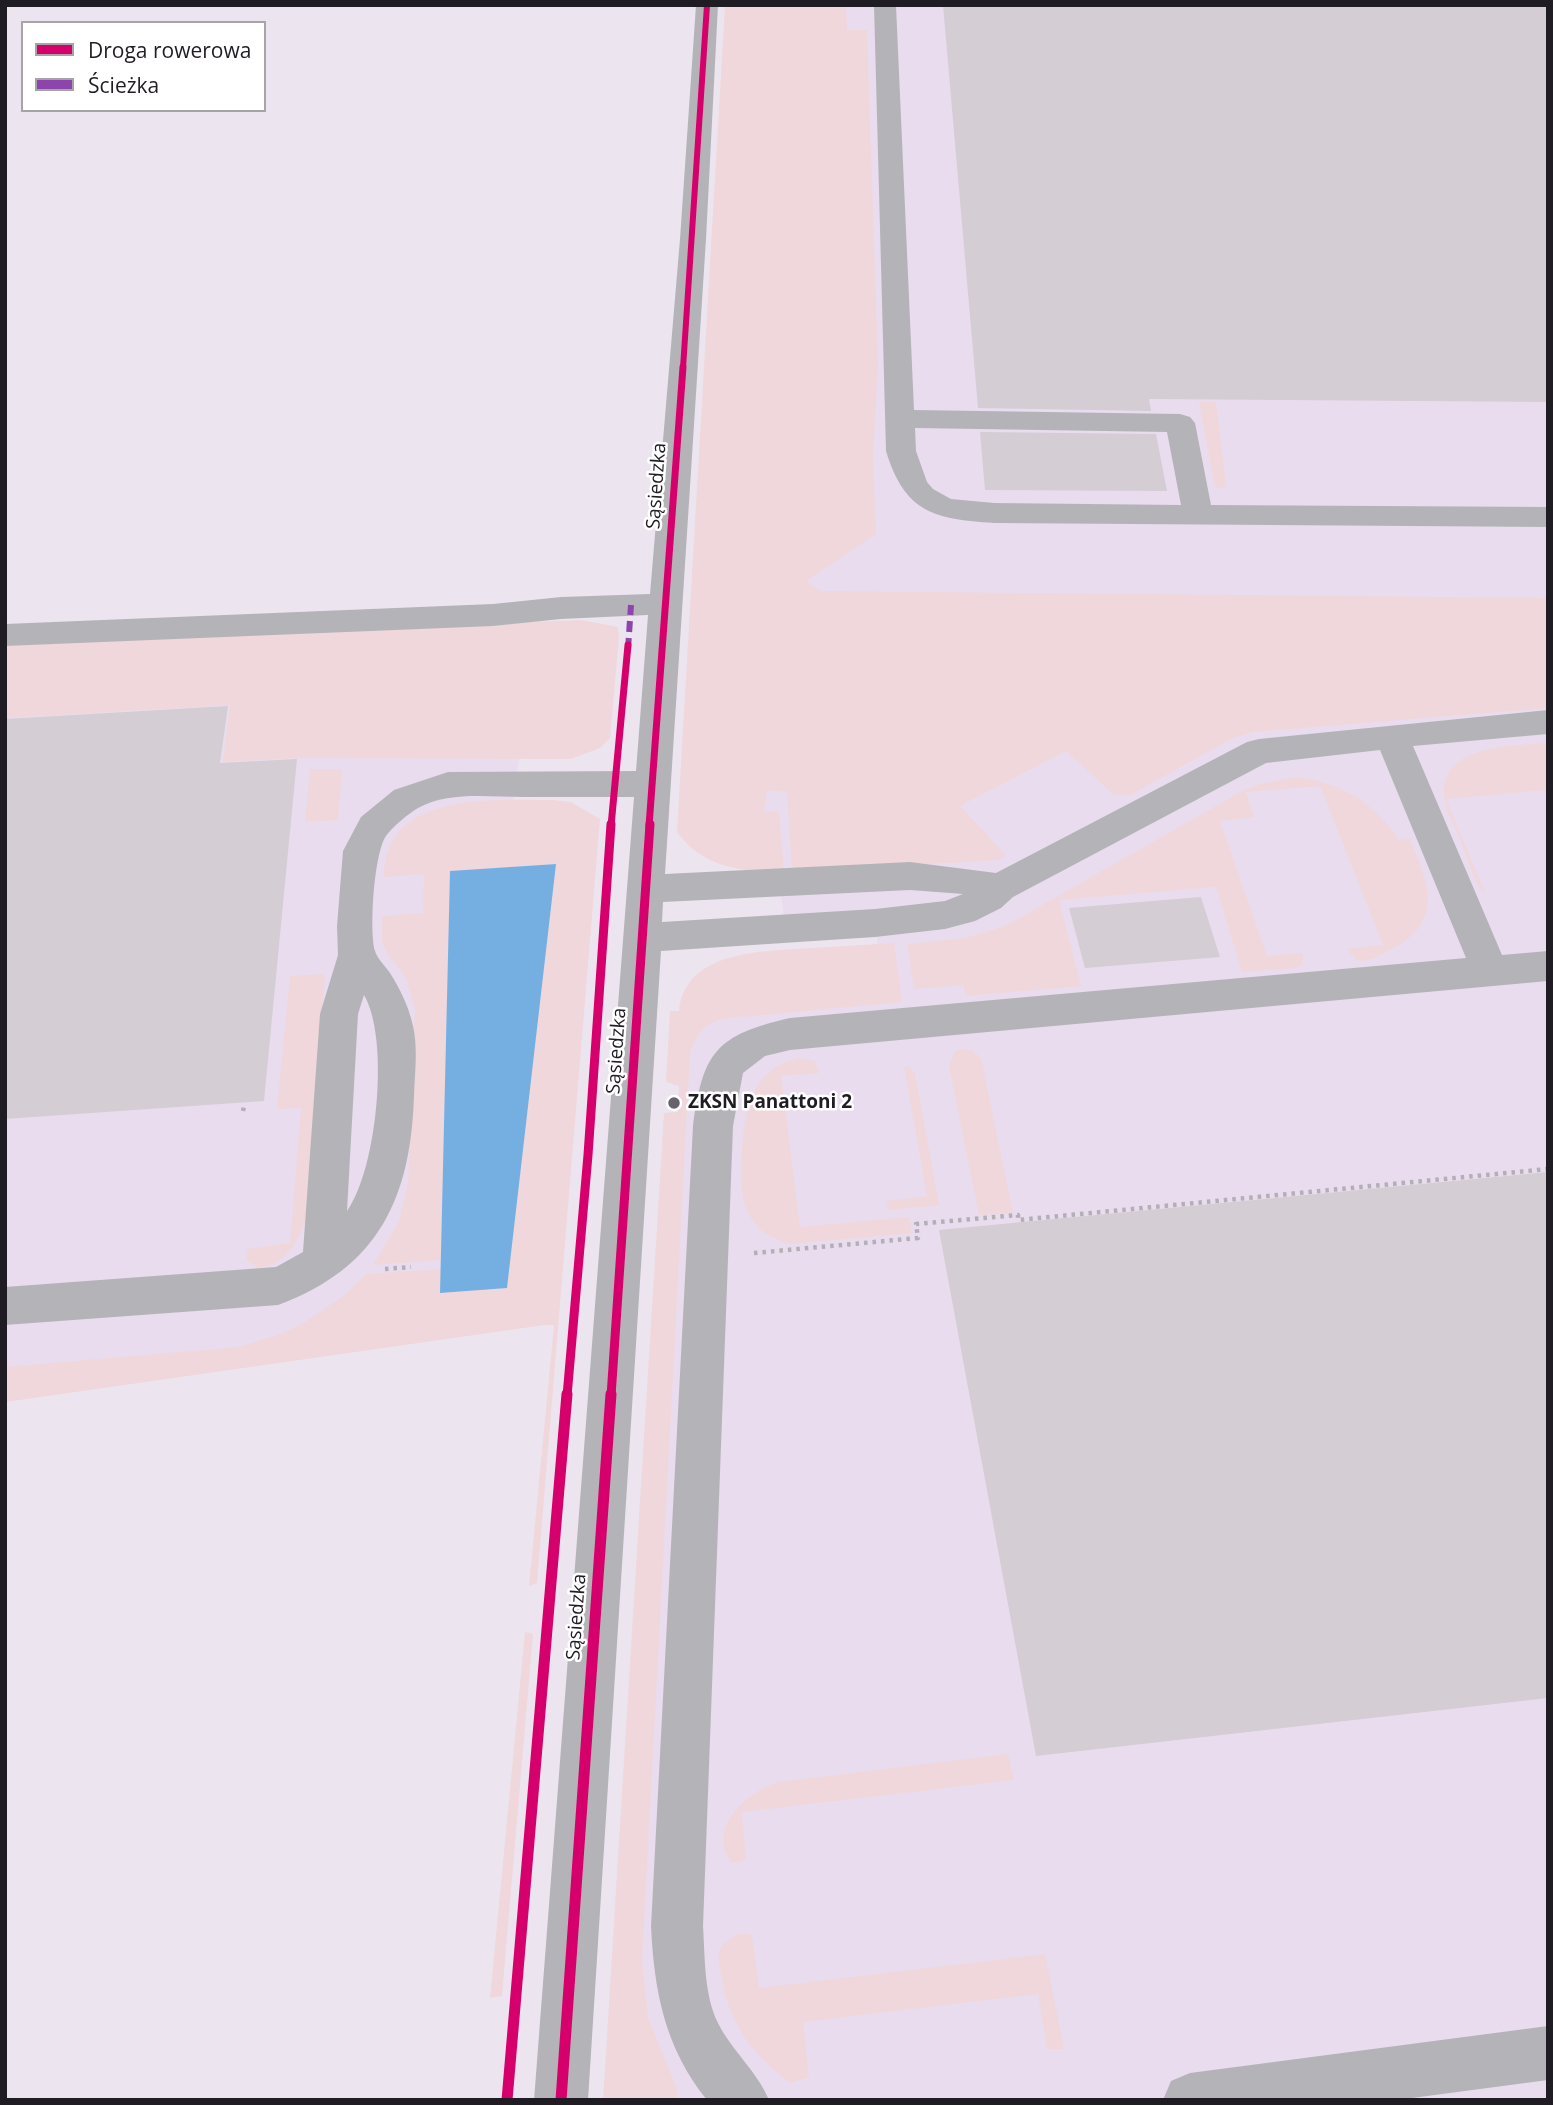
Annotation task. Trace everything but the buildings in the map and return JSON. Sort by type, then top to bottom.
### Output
[{"type":"street","name":"Sąsiedzka","points":[[561,2100],[643,938],[650,784],[699,166],[706,5]]},
{"type":"street","points":[[885,5],[901,451],[906,475],[914,490],[944,508],[993,513],[1548,517]]},
{"type":"street","points":[[900,419],[1180,423],[1198,514]]},
{"type":"street","points":[[5,635],[493,615],[561,608],[665,604]]},
{"type":"street","points":[[643,938],[862,923],[962,911],[988,898],[1000,887],[1259,751],[1548,722]]},
{"type":"street","points":[[1392,737],[1490,971]]},
{"type":"street","points":[[323,1261],[339,1014],[357,955],[355,926],[361,851],[373,826],[406,799],[435,788],[463,784],[650,784]]},
{"type":"street","points":[[645,889],[910,876],[1000,887]]},
{"type":"street","points":[[5,1306],[256,1289],[293,1281],[323,1261],[360,1228],[381,1188],[392,1146],[397,1036],[393,1018],[380,988],[357,955]]},
{"type":"street","points":[[742,2100],[719,2073],[694,2033],[679,1969],[677,1926],[713,1126],[720,1076],[731,1058],[764,1039],[790,1034],[1548,966]]},
{"type":"street","points":[[1190,2100],[1548,2053]]},
{"type":"path","points":[[744,1254],[918,1238],[916,1224],[1018,1215],[1018,1220],[1548,1169]]},
{"type":"shaded area","points":[[725,5],[846,5],[847,30],[867,30],[878,363],[873,457],[876,534],[806,581],[820,591],[1548,598],[1548,708],[1253,732],[1233,738],[1130,795],[1113,794],[1066,751],[960,806],[1006,855],[999,860],[792,872],[787,792],[767,790],[764,811],[779,812],[784,871],[739,869],[724,865],[687,844],[677,832]]},
{"type":"shaded area","points":[[754,5],[1548,5],[1548,2100],[615,2100],[671,1114],[678,1112],[679,1086],[672,1085],[675,1015],[878,946],[874,912],[784,918],[778,871],[690,831]]},
{"type":"shaded area","points":[[1199,402],[1216,402],[1226,485],[1222,488],[1215,487]]},
{"type":"shaded area","points":[[581,620],[618,627],[619,638],[610,738],[600,748],[571,759],[298,758],[223,762],[230,705],[5,718],[5,642]]},
{"type":"shaded area","points":[[5,671],[523,733],[513,800],[544,1325],[5,1402]]},
{"type":"shaded area","points":[[1548,743],[1548,790],[1446,799],[1486,895],[1474,875],[1447,810],[1445,801],[1445,782],[1452,768],[1464,758],[1479,752],[1515,745]]},
{"type":"shaded area","points":[[310,769],[342,769],[338,820],[305,822]]},
{"type":"shaded area","points":[[1296,777],[1328,784],[1355,796],[1379,815],[1399,840],[1410,839],[1422,871],[1428,899],[1421,925],[1394,948],[1363,961],[1358,961],[1346,949],[1383,945],[1320,786],[1246,792],[1254,817],[1220,821],[1267,956],[1303,953],[1303,964],[1296,968],[1242,972],[1216,887],[1059,900],[1081,986],[966,996],[963,985],[914,989],[907,944],[966,938],[1007,925],[1244,790],[1259,784]]},
{"type":"shaded area","points":[[474,801],[571,802],[600,819],[537,1583],[529,1586],[554,1325],[5,1402],[5,1367],[238,1347],[281,1334],[305,1322],[345,1295],[366,1274],[441,1269],[441,1293],[556,864],[450,871],[441,1260],[373,1265],[399,1221],[408,1183],[415,1008],[405,976],[387,954],[382,941],[382,916],[423,913],[424,874],[384,877],[389,849],[402,828],[422,814],[447,806]]},
{"type":"shaded area","points":[[894,943],[902,1002],[721,1019],[701,1032],[690,1053],[642,1959],[648,2018],[677,2089],[678,2100],[603,2100],[664,1113],[678,1112],[679,1085],[666,1082],[670,1011],[679,1011],[685,991],[696,975],[731,957],[774,950]]},
{"type":"shaded area","points":[[323,974],[325,978],[305,1222],[298,1238],[282,1258],[258,1268],[246,1260],[248,1249],[290,1243],[301,1108],[277,1109],[290,976]]},
{"type":"shaded area","points":[[971,1050],[981,1058],[1013,1213],[979,1215],[949,1066],[955,1051]]},
{"type":"shaded area","points":[[799,1058],[815,1061],[819,1073],[781,1076],[800,1227],[909,1217],[912,1233],[789,1244],[763,1232],[750,1217],[741,1181],[743,1137],[749,1107],[761,1081],[770,1071]]},
{"type":"shaded area","points":[[904,1067],[909,1067],[915,1073],[939,1205],[888,1210],[887,1201],[927,1196]]},
{"type":"shaded area","points":[[525,1632],[533,1634],[502,1996],[490,1998]]},
{"type":"shaded area","points":[[1008,1754],[1014,1780],[742,1812],[746,1858],[732,1863],[725,1850],[726,1825],[733,1814],[753,1795],[777,1782]]},
{"type":"shaded area","points":[[738,1934],[750,1934],[759,1988],[1045,1954],[1064,2049],[1047,2049],[1038,1994],[803,2022],[809,2077],[791,2083],[766,2062],[745,2038],[725,1995],[719,1955],[721,1947]]},
{"type":"water","points":[[556,864],[507,1288],[440,1293],[450,871]]},
{"type":"marked path","points":[[628,649],[631,605]]},
{"type":"cycle path","points":[[561,2100],[693,239],[707,5]]},
{"type":"cycle path","points":[[507,2100],[588,1155],[611,824],[628,645]]},
{"type":"place","name":"ZKSN Panattoni 2","points":[[674,1103]]}]
